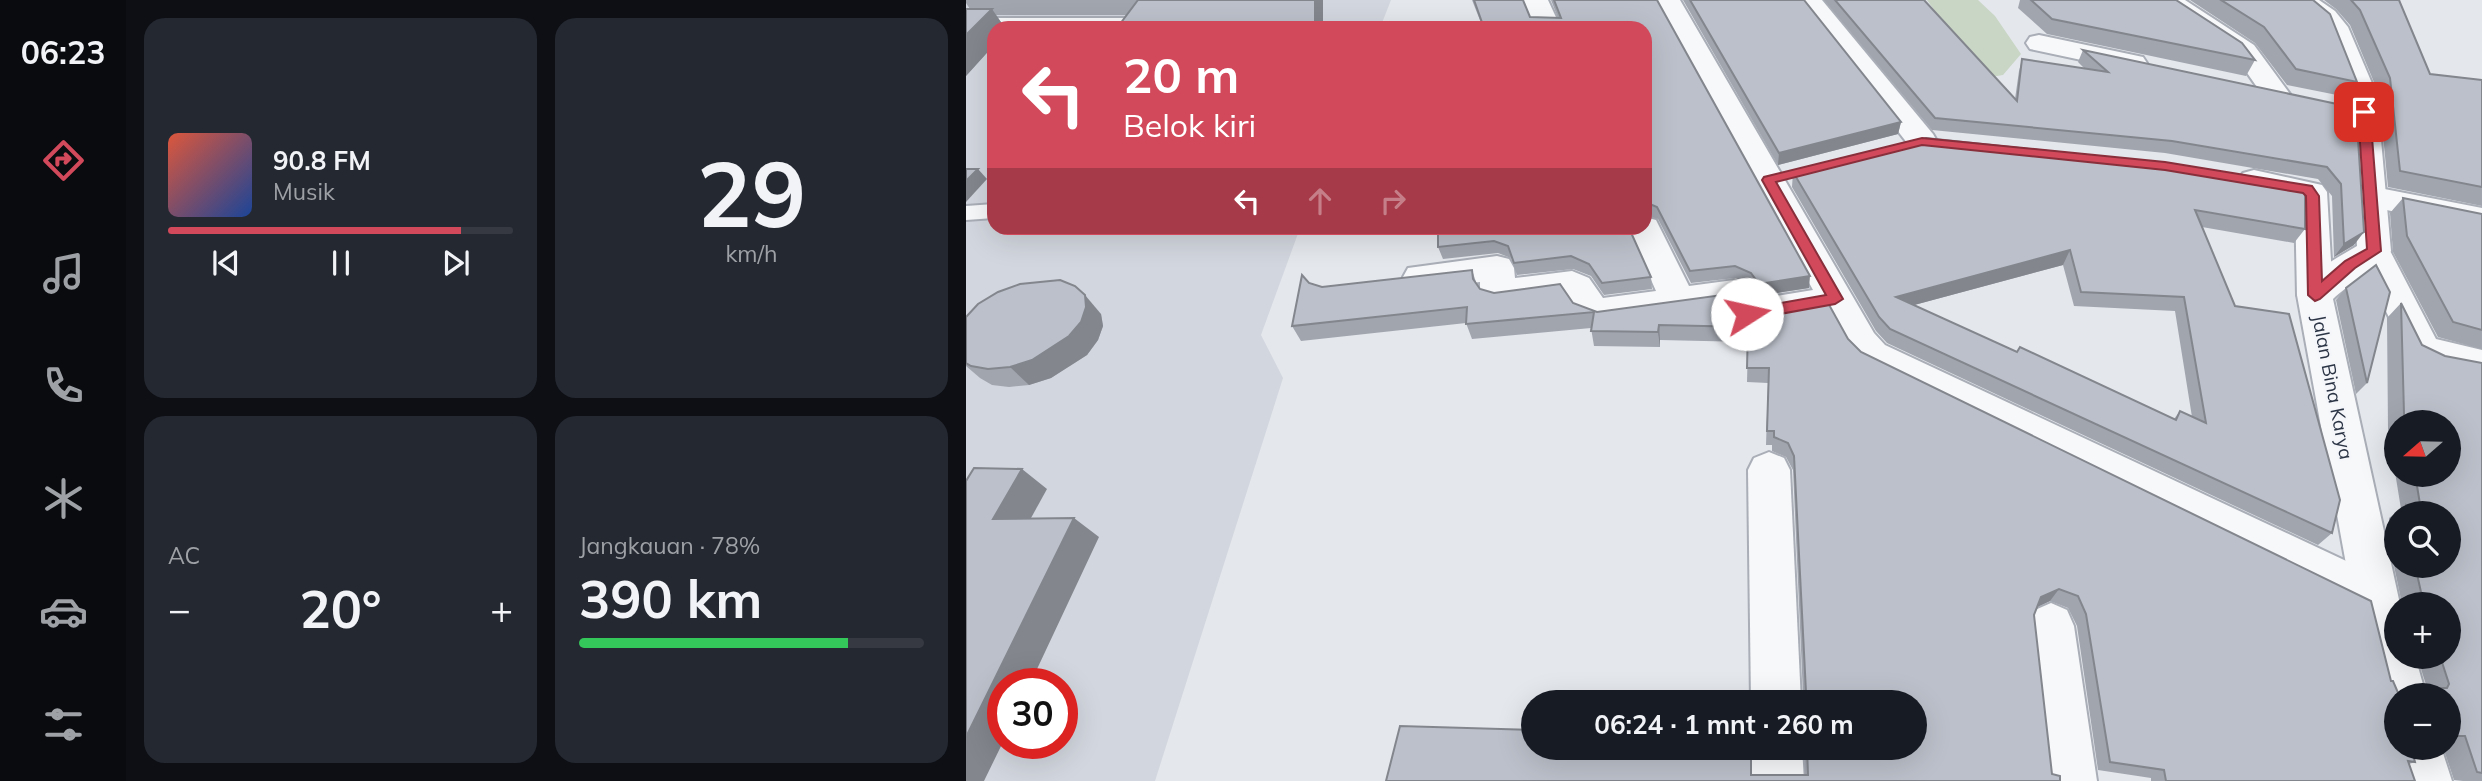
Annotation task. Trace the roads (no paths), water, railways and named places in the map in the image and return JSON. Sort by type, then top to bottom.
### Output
[{"type":"street","points":[[1535,0],[1545,21]]},
{"type":"street","points":[[1667,0],[1781,177],[1835,299],[1861,343],[1872,355],[2375,597]]},
{"type":"street","points":[[1809,0],[1922,144]]},
{"type":"street","points":[[2168,0],[2245,51],[2289,97],[2237,86]]},
{"type":"street","points":[[2302,0],[2326,16],[2335,27],[2358,81],[2352,109],[2369,197],[2374,251],[2422,349],[2430,354],[2482,365]]},
{"type":"street","points":[[2039,43],[2158,69]]},
{"type":"street","points":[[2227,176],[2297,187],[2311,192],[2315,295]]},
{"type":"street","points":[[2369,197],[2482,219]]},
{"type":"street","points":[[1647,235],[1678,301]]},
{"type":"street","name":"Jalan Bina Karya","points":[[2374,251],[2350,264],[2315,295],[2375,597],[2399,683]]},
{"type":"street","points":[[1394,280],[1497,268],[1498,293],[1572,284],[1579,289],[1588,307],[1599,312],[1734,293],[1738,296],[1743,313],[1747,314],[1835,299]]},
{"type":"street","points":[[1769,470],[1776,690]]},
{"type":"street","points":[[2051,625],[2071,781]]},
{"type":"street","points":[[1777,760],[1778,781]]},
{"type":"street","points":[[2420,760],[2426,781]]},
{"type":"lane","points":[[966,23],[987,23]]},
{"type":"lane","points":[[966,213],[987,212]]}]
